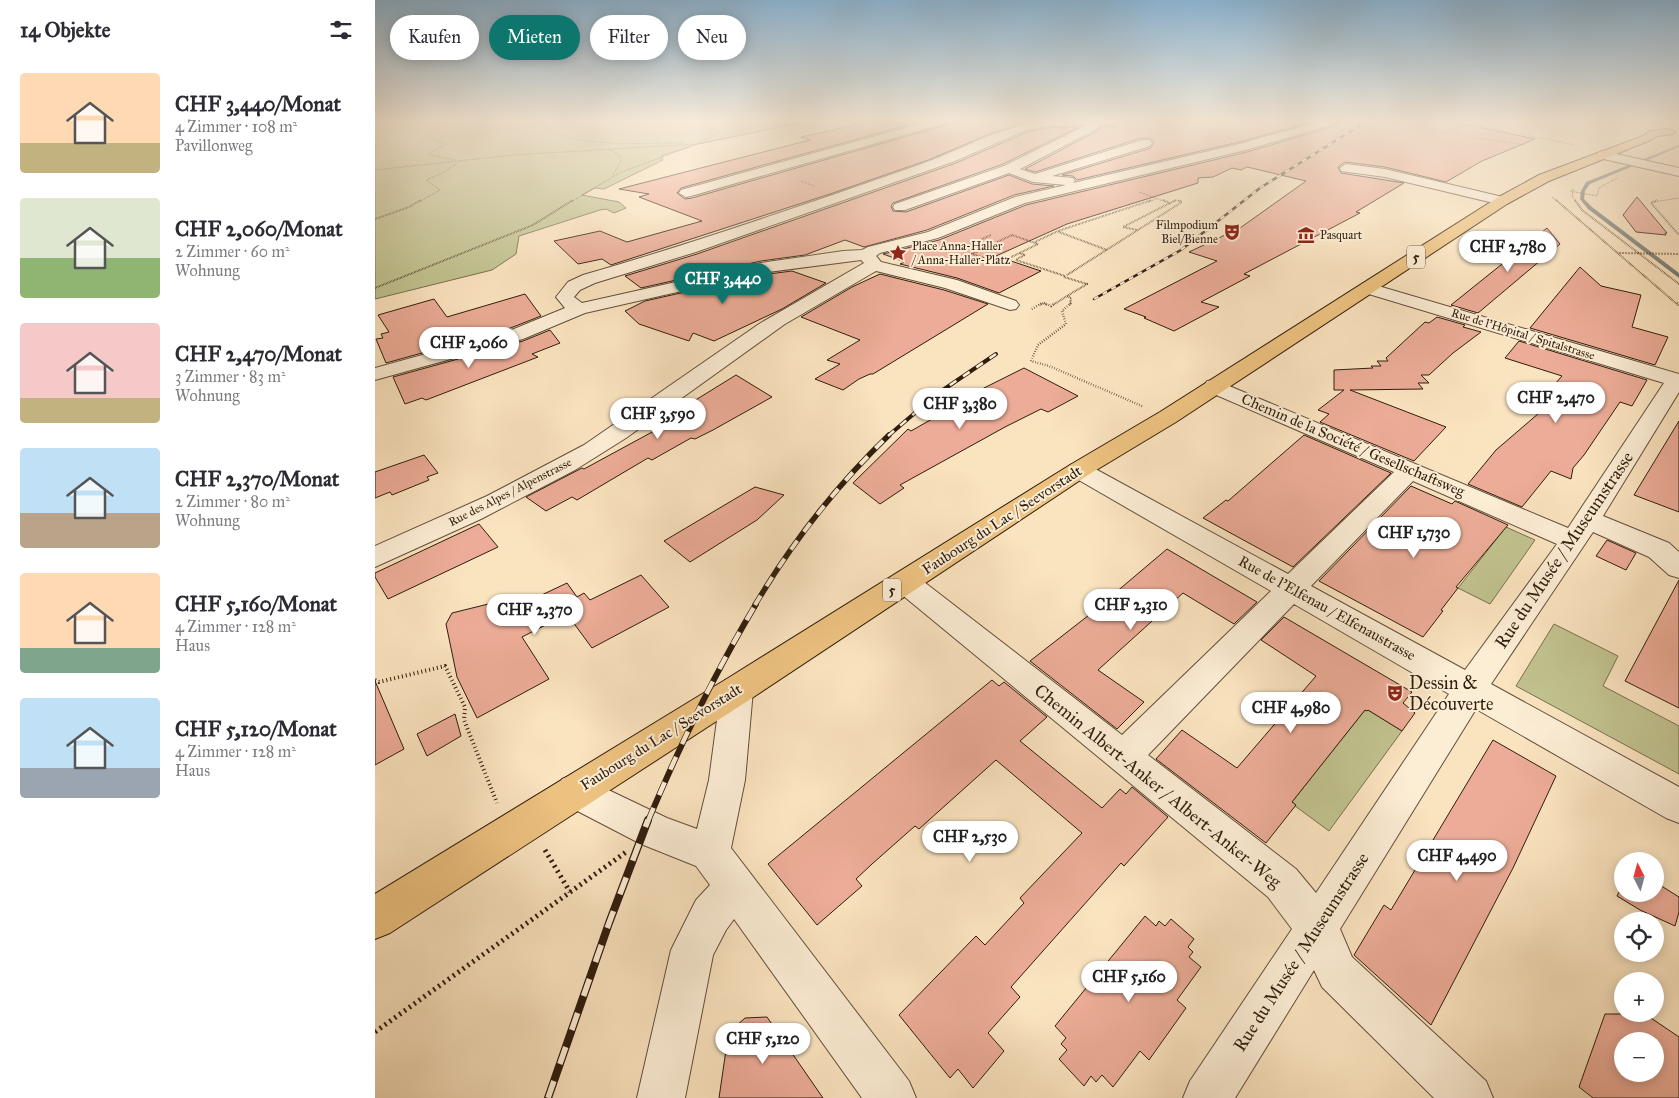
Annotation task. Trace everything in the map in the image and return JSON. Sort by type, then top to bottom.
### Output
[{"type":"main road","name":"Faubourg du Lac / Seevorstadt","points":[[375,918],[737,690],[1079,470],[1168,417],[1503,201],[1544,178],[1559,172]]},
{"type":"street","points":[[686,192],[757,172]]},
{"type":"street","points":[[579,309],[569,303],[565,297],[569,290],[580,283],[690,249],[909,172]]},
{"type":"street","points":[[900,206],[999,172]]},
{"type":"street","points":[[1018,172],[1033,178],[1087,183]]},
{"type":"street","points":[[1033,178],[1052,172]]},
{"type":"street","name":"Rue des Alpes / Alpenstrasse","points":[[375,557],[425,535],[567,465],[632,424],[765,328],[869,260],[875,250],[933,235],[1021,200],[1135,172]]},
{"type":"street","points":[[1379,172],[1503,201]]},
{"type":"street","points":[[375,374],[516,334],[579,309],[761,268],[843,256],[869,260],[951,284],[1010,305]]},
{"type":"street","name":"Rue de l'Hôpital / Spitalstrasse","points":[[1368,288],[1678,380]]},
{"type":"street","name":"Rue du Musée / Museumstrasse","points":[[1207,1098],[1471,688],[1581,531],[1678,380]]},
{"type":"street","name":"Chemin de la Société / Gesellschaftsweg","points":[[1215,386],[1410,470],[1581,531],[1659,550],[1679,568]]},
{"type":"street","name":"Rue de l'Elfenau / Elfenaustrasse","points":[[1079,470],[1679,806]]},
{"type":"street","points":[[1123,758],[1410,470]]},
{"type":"street","name":"Chemin Albert-Anker / Albert-Anker-Weg","points":[[905,582],[1123,758],[1282,883],[1317,927],[1337,972],[1469,1098]]},
{"type":"street","points":[[710,853],[727,780],[737,690]]},
{"type":"street","points":[[575,791],[655,832],[710,853],[892,1098]]},
{"type":"street","points":[[661,1098],[691,950],[711,915],[735,887]]},
{"type":"path","points":[[375,220],[409,207],[440,190],[426,180],[444,172]]},
{"type":"path","points":[[611,177],[615,172]]},
{"type":"path","points":[[375,288],[533,225],[621,172]]},
{"type":"path","points":[[778,172],[840,196]]},
{"type":"path","points":[[1609,179],[1614,180]]},
{"type":"path","points":[[1575,185],[1571,191],[1572,196],[1582,210],[1679,284]]},
{"type":"path","points":[[1575,192],[1597,196]]},
{"type":"path","points":[[1139,193],[1170,203]]},
{"type":"path","points":[[1547,193],[1679,305]]},
{"type":"path","points":[[1679,198],[1664,198],[1651,203],[1679,235]]},
{"type":"path","points":[[1035,242],[1038,244],[999,263],[972,254],[1012,235],[1035,242],[1058,231],[1157,199]]},
{"type":"path","points":[[1065,276],[1139,230],[1182,202],[1177,200],[1123,227],[1139,230]]},
{"type":"path","points":[[1058,231],[1107,250]]},
{"type":"path","points":[[980,240],[992,244]]},
{"type":"path","points":[[1010,305],[1029,312],[1043,303],[1051,306],[1087,284],[1016,260],[1025,255],[1019,253]]},
{"type":"path","points":[[1619,253],[1679,254]]},
{"type":"path","points":[[1067,296],[1071,298],[1071,304],[1061,311],[1066,324],[1038,345],[1031,361],[1041,366],[1049,366],[1149,409]]},
{"type":"path","points":[[375,680],[379,682],[445,666],[465,707],[464,720],[499,810]]},
{"type":"path","points":[[375,1032],[655,832]]},
{"type":"green space","points":[[375,172],[638,172],[604,189],[595,188],[582,195],[619,202],[626,208],[614,213],[606,209],[600,210],[519,236],[516,254],[492,270],[375,299]]},
{"type":"green space","points":[[1506,527],[1535,540],[1490,604],[1458,588]]},
{"type":"green space","points":[[1554,624],[1618,656],[1603,686],[1679,726],[1679,774],[1516,686]]},
{"type":"green space","points":[[1365,710],[1402,731],[1329,831],[1292,802]]},
{"type":"building","points":[[684,172],[738,172],[681,188],[677,193],[685,199],[782,172],[893,172],[611,265],[602,259],[578,264],[554,241],[600,231],[627,242],[702,221],[639,197],[649,194],[619,189]]},
{"type":"building","points":[[930,172],[980,172],[893,203],[891,206],[893,211],[906,212],[1009,175],[1032,184],[1054,186],[1014,195],[927,230],[864,247],[845,240],[805,255],[761,261],[641,288],[625,276],[697,254]]},
{"type":"building","points":[[1071,172],[1110,172],[1077,180],[1073,176],[1062,175]]},
{"type":"building","points":[[1163,172],[1223,172],[1213,177],[1198,178],[1198,183],[1067,224],[996,256],[1041,271],[999,293],[957,278],[900,264],[905,262],[883,254],[939,240],[1026,205]]},
{"type":"building","points":[[1269,172],[1341,172],[1404,183],[1356,212],[1360,213],[1244,274],[1250,276],[1201,302],[1219,307],[1174,331],[1144,318],[1146,317],[1124,309],[1217,261],[1189,252],[1240,228],[1306,181]]},
{"type":"building","points":[[1406,172],[1463,172],[1446,182]]},
{"type":"building","points":[[1637,197],[1667,233],[1665,233],[1666,235],[1636,232],[1623,215]]},
{"type":"building","points":[[1547,228],[1560,244],[1478,313],[1451,305]]},
{"type":"building","points":[[1580,267],[1601,286],[1641,295],[1632,327],[1668,337],[1655,365],[1530,328]]},
{"type":"building","points":[[792,271],[826,283],[782,309],[714,341],[693,333],[689,341],[639,324],[625,311],[645,301],[761,275]]},
{"type":"building","points":[[880,274],[944,290],[988,304],[873,374],[859,379],[843,390],[815,379],[840,364],[827,360],[860,340],[801,317],[852,287]]},
{"type":"building","points":[[525,294],[541,316],[508,329],[386,363],[376,339],[383,338],[381,334],[389,332],[378,315],[434,299],[447,317]]},
{"type":"building","points":[[1437,317],[1481,332],[1453,353],[1429,375],[1421,375],[1429,383],[1418,383],[1423,389],[1350,390],[1446,427],[1414,461],[1320,422],[1329,414],[1318,410],[1344,390],[1334,390],[1334,370],[1381,366],[1377,361],[1388,361],[1386,358],[1425,322],[1429,323]]},
{"type":"building","points":[[550,330],[560,343],[532,354],[538,357],[426,400],[422,398],[405,404],[393,377],[523,341]]},
{"type":"building","points":[[1519,341],[1647,380],[1632,406],[1620,402],[1573,468],[1571,479],[1551,471],[1522,507],[1468,484],[1496,450],[1546,407],[1537,404],[1562,376],[1505,358]]},
{"type":"building","points":[[1024,368],[1078,396],[1048,412],[1041,409],[1005,427],[900,485],[904,488],[880,504],[853,483],[908,429],[911,431],[976,394],[974,393]]},
{"type":"building","points":[[736,375],[772,397],[695,439],[691,438],[652,460],[648,458],[577,500],[572,497],[546,511],[526,497],[582,468],[584,469],[665,425],[660,422]]},
{"type":"building","points":[[1679,421],[1679,512],[1634,495]]},
{"type":"building","points":[[1304,435],[1391,473],[1293,567],[1203,518],[1226,500],[1228,501]]},
{"type":"building","points":[[424,455],[438,473],[427,477],[429,480],[392,495],[390,492],[375,498],[375,472]]},
{"type":"building","points":[[1411,486],[1452,504],[1455,501],[1508,525],[1456,587],[1458,588],[1441,610],[1443,611],[1423,637],[1319,581]]},
{"type":"building","points":[[755,487],[784,495],[757,520],[690,562],[664,541]]},
{"type":"building","points":[[479,524],[498,547],[388,599],[375,577],[375,573]]},
{"type":"building","points":[[1607,540],[1636,553],[1626,570],[1596,556]]},
{"type":"building","points":[[1167,549],[1257,602],[1234,624],[1183,593],[1098,670],[1144,702],[1117,729],[1030,661],[1089,615]]},
{"type":"building","points":[[641,575],[669,607],[592,648],[567,614],[522,637],[549,679],[477,718],[457,677],[446,624],[452,613],[525,595],[529,601],[567,583],[577,597],[584,593],[590,600]]},
{"type":"building","points":[[1679,580],[1679,708],[1625,681]]},
{"type":"building","points":[[1284,617],[1412,692],[1403,703],[1415,713],[1402,731],[1365,710],[1292,802],[1296,805],[1266,843],[1156,759],[1182,730],[1237,768],[1316,676],[1261,640]]},
{"type":"building","points":[[992,680],[999,686],[1004,682],[1047,717],[1020,741],[1102,808],[1120,789],[1126,794],[1132,787],[1168,817],[1124,866],[1121,863],[1011,987],[1020,997],[988,1033],[1004,1051],[973,1088],[958,1069],[950,1078],[899,1015],[976,936],[985,945],[1024,903],[1020,898],[1082,833],[996,760],[919,829],[915,826],[872,864],[856,879],[862,886],[817,925],[768,864]]},
{"type":"building","points":[[375,681],[404,749],[375,765]]},
{"type":"building","points":[[455,714],[461,736],[427,756],[417,734]]},
{"type":"building","points":[[1493,740],[1556,776],[1513,868],[1431,1025],[1354,955],[1384,905],[1391,910]]},
{"type":"building","points":[[1664,888],[1679,897],[1679,912],[1675,926],[1664,921],[1664,912],[1644,912],[1627,902],[1664,902]]},
{"type":"building","points":[[1145,916],[1156,926],[1159,921],[1165,926],[1171,919],[1194,939],[1188,947],[1193,952],[1189,957],[1201,967],[1177,1000],[1186,1008],[1149,1060],[1140,1051],[1113,1087],[1102,1075],[1096,1082],[1091,1076],[1084,1086],[1059,1059],[1067,1050],[1061,1044],[1066,1038],[1055,1026]]},
{"type":"building","points":[[1605,1014],[1614,1014],[1614,1022],[1657,1022],[1679,1037],[1679,1098],[1593,1098],[1579,1087]]},
{"type":"building","points":[[767,1017],[823,1098],[719,1098],[726,1050],[731,1045],[735,1027],[745,1018]]},
{"type":"waterway","points":[[1614,172],[1588,183],[1583,191],[1582,199],[1590,208],[1679,276]]},
{"type":"railway","points":[[1094,299],[1181,250],[1260,188],[1285,172]]},
{"type":"railway","points":[[888,436],[937,394],[996,354]]},
{"type":"railway","points":[[755,605],[784,560],[816,516],[888,436]]},
{"type":"railway","points":[[648,821],[698,711],[725,658],[756,604]]},
{"type":"railway","points":[[548,1098],[609,923],[648,820]]},
{"type":"place","name":"Filmpodium Biel/Bienne","points":[[1232,232]]},
{"type":"place","name":"Pasquart","points":[[1306,235]]},
{"type":"place","name":"Place Anna-Haller / Anna-Haller-Platz","points":[[898,253]]},
{"type":"place","name":"Dessin & Découverte","points":[[1395,693]]}]
